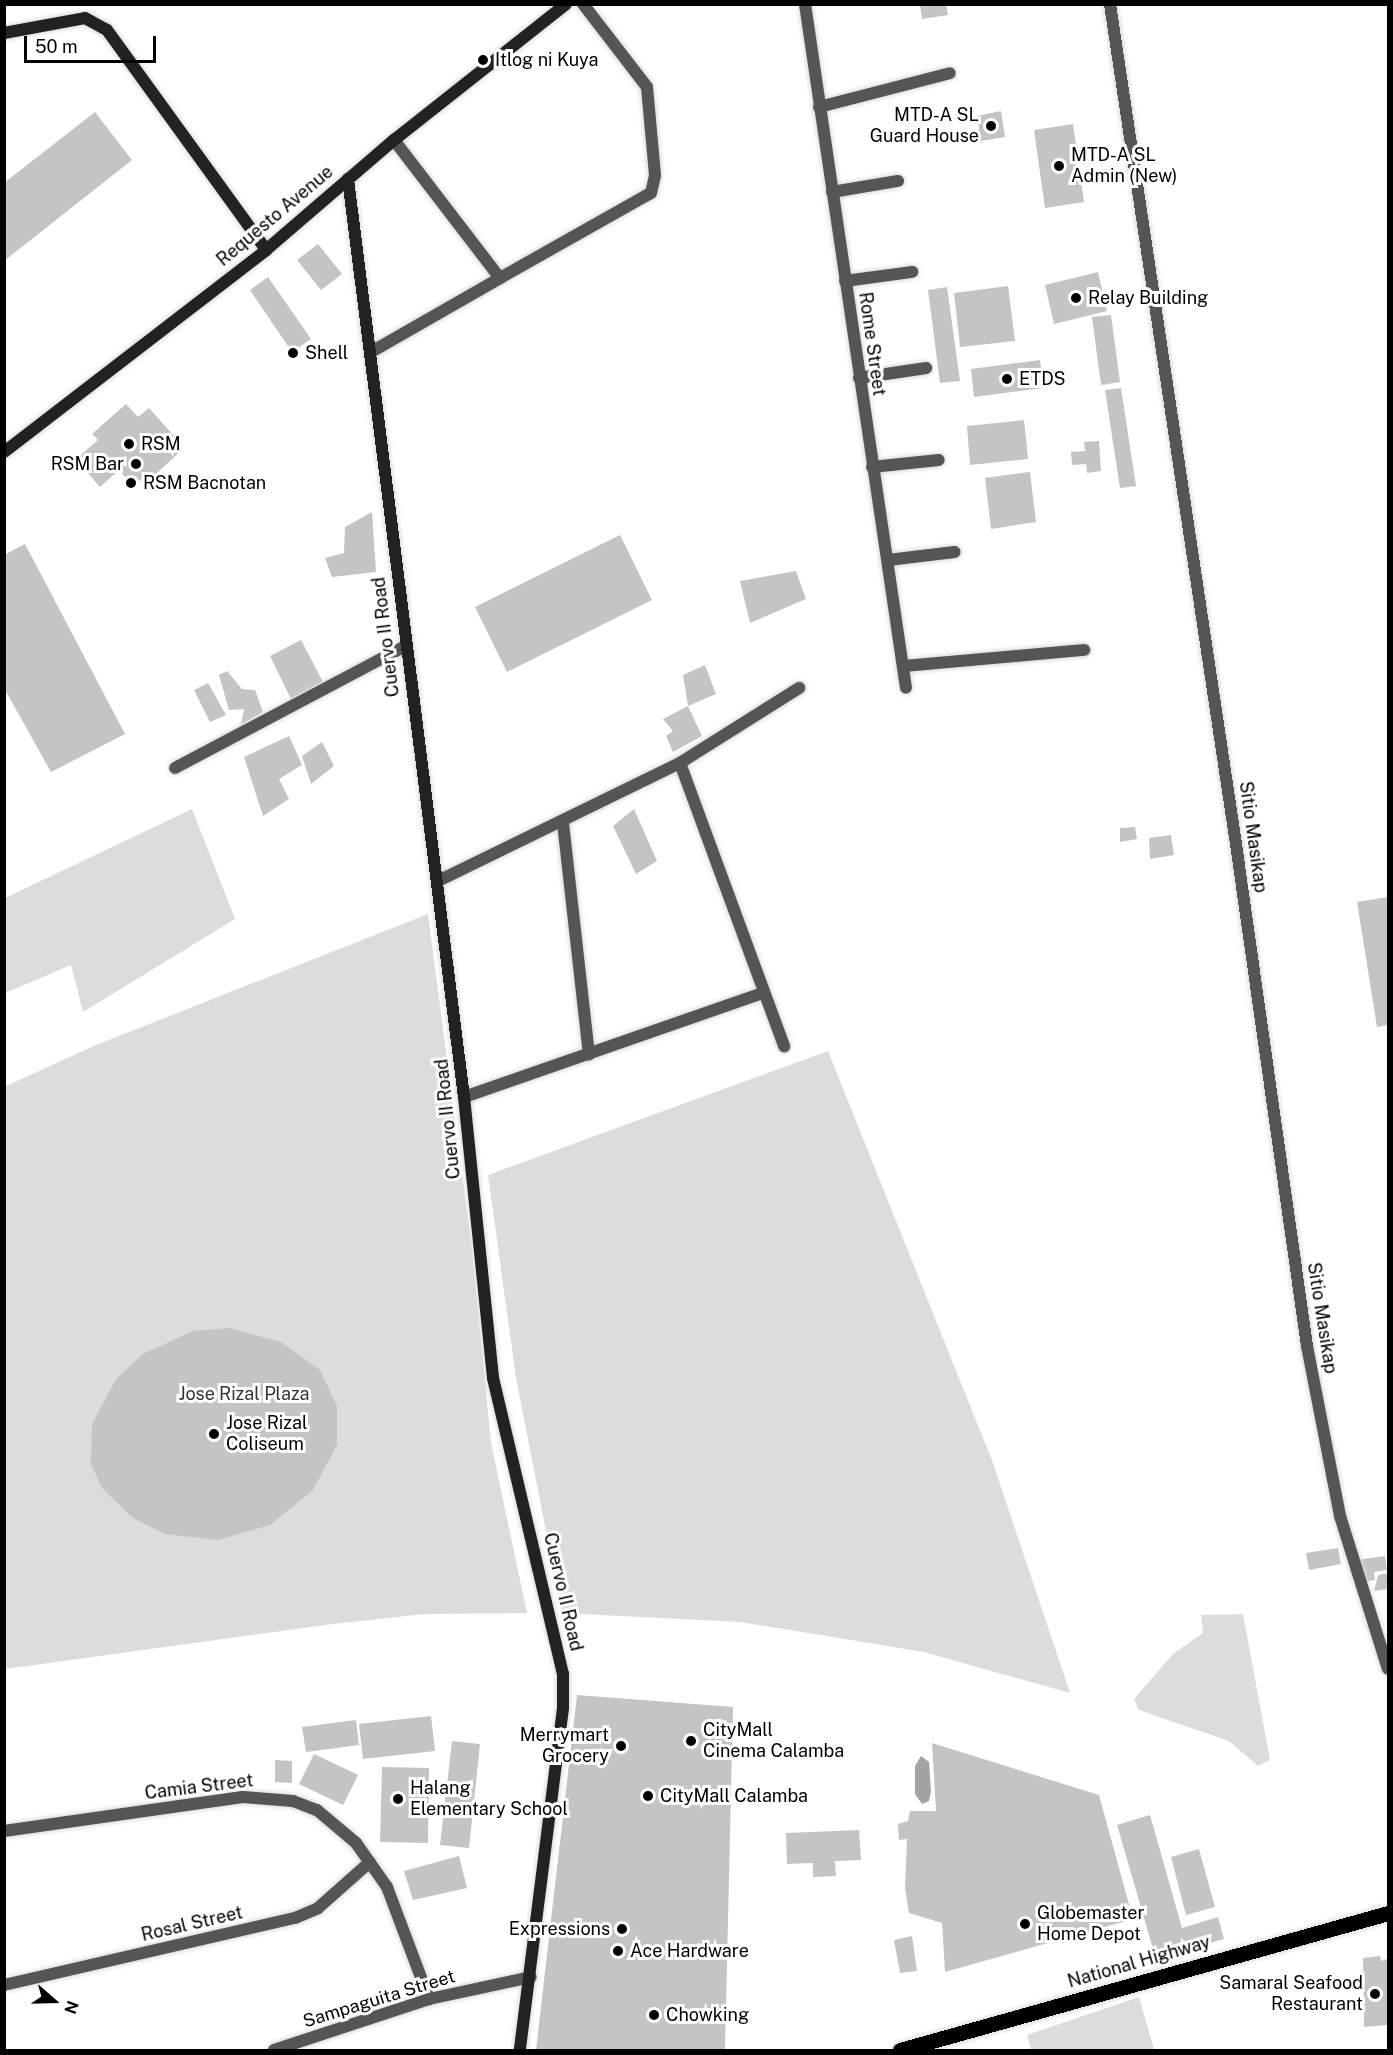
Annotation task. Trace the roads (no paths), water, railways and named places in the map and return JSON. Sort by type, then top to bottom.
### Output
[{"type":"main road","name":"National Highway","points":[[900,2050],[1389,1912]]},
{"type":"street","name":"Requesto Avenue","points":[[4,452],[266,250],[394,140],[567,4]]},
{"type":"street","points":[[371,352],[396,341],[500,278],[651,193],[655,175],[647,87],[583,4]]},
{"type":"street","name":"Sitio Masikap","points":[[1110,4],[1237,848],[1307,1346],[1340,1516],[1389,1669]]},
{"type":"street","name":"Rome Street","points":[[808,5],[819,107],[906,688]]},
{"type":"street","points":[[4,33],[85,18],[107,30],[266,250]]},
{"type":"street","points":[[819,107],[950,73]]},
{"type":"street","points":[[394,140],[500,278]]},
{"type":"street","name":"Cuervo II Road","points":[[348,179],[371,352],[405,646],[438,881],[464,1097],[493,1377],[563,1674],[563,1708],[531,1977],[520,2050]]},
{"type":"street","points":[[832,192],[898,181]]},
{"type":"street","points":[[845,281],[912,272]]},
{"type":"street","points":[[859,378],[926,368]]},
{"type":"street","points":[[872,467],[939,459]]},
{"type":"street","points":[[888,560],[955,552]]},
{"type":"street","points":[[175,768],[405,646]]},
{"type":"street","points":[[904,666],[1084,650]]},
{"type":"street","points":[[438,881],[562,823],[680,763],[799,688]]},
{"type":"street","points":[[680,763],[762,993],[784,1046]]},
{"type":"street","points":[[562,823],[589,1056]]},
{"type":"street","points":[[464,1097],[589,1056],[762,993]]},
{"type":"street","name":"Camia Street","points":[[4,1831],[268,1797],[317,1810],[336,1822],[370,1862],[402,1919],[429,1999]]},
{"type":"street","name":"Rosal Street","points":[[4,1985],[295,1918],[318,1908],[370,1862]]},
{"type":"street","name":"Sampaguita Street","points":[[273,2050],[429,1999],[531,1977]]},
{"type":"place","name":"Itlog ni Kuya","points":[[483,60]]},
{"type":"place","name":"MTD-A SL Guard House","points":[[991,126]]},
{"type":"place","name":"MTD-A SL Admin (New)","points":[[1059,166]]},
{"type":"place","name":"Relay Building","points":[[1076,298]]},
{"type":"place","name":"Shell","points":[[293,353]]},
{"type":"place","name":"ETDS","points":[[1007,379]]},
{"type":"place","name":"RSM","points":[[129,444]]},
{"type":"place","name":"RSM Bar","points":[[136,464]]},
{"type":"place","name":"RSM Bacnotan","points":[[131,483]]},
{"type":"place","name":"Jose Rizal Coliseum","points":[[214,1434]]},
{"type":"place","name":"CityMall Cinema Calamba","points":[[691,1741]]},
{"type":"place","name":"Merrymart Grocery","points":[[621,1746]]},
{"type":"place","name":"CityMall Calamba","points":[[648,1796]]},
{"type":"place","name":"Halang Elementary School","points":[[398,1799]]},
{"type":"place","name":"Globemaster Home Depot","points":[[1025,1924]]},
{"type":"place","name":"Expressions","points":[[622,1929]]},
{"type":"place","name":"Ace Hardware","points":[[618,1951]]},
{"type":"place","name":"Samaral Seafood Restaurant","points":[[1375,1994]]},
{"type":"place","name":"Chowking","points":[[654,2015]]},
{"type":"park label","name":"Jose Rizal Plaza","points":[[244,1394]]}]
